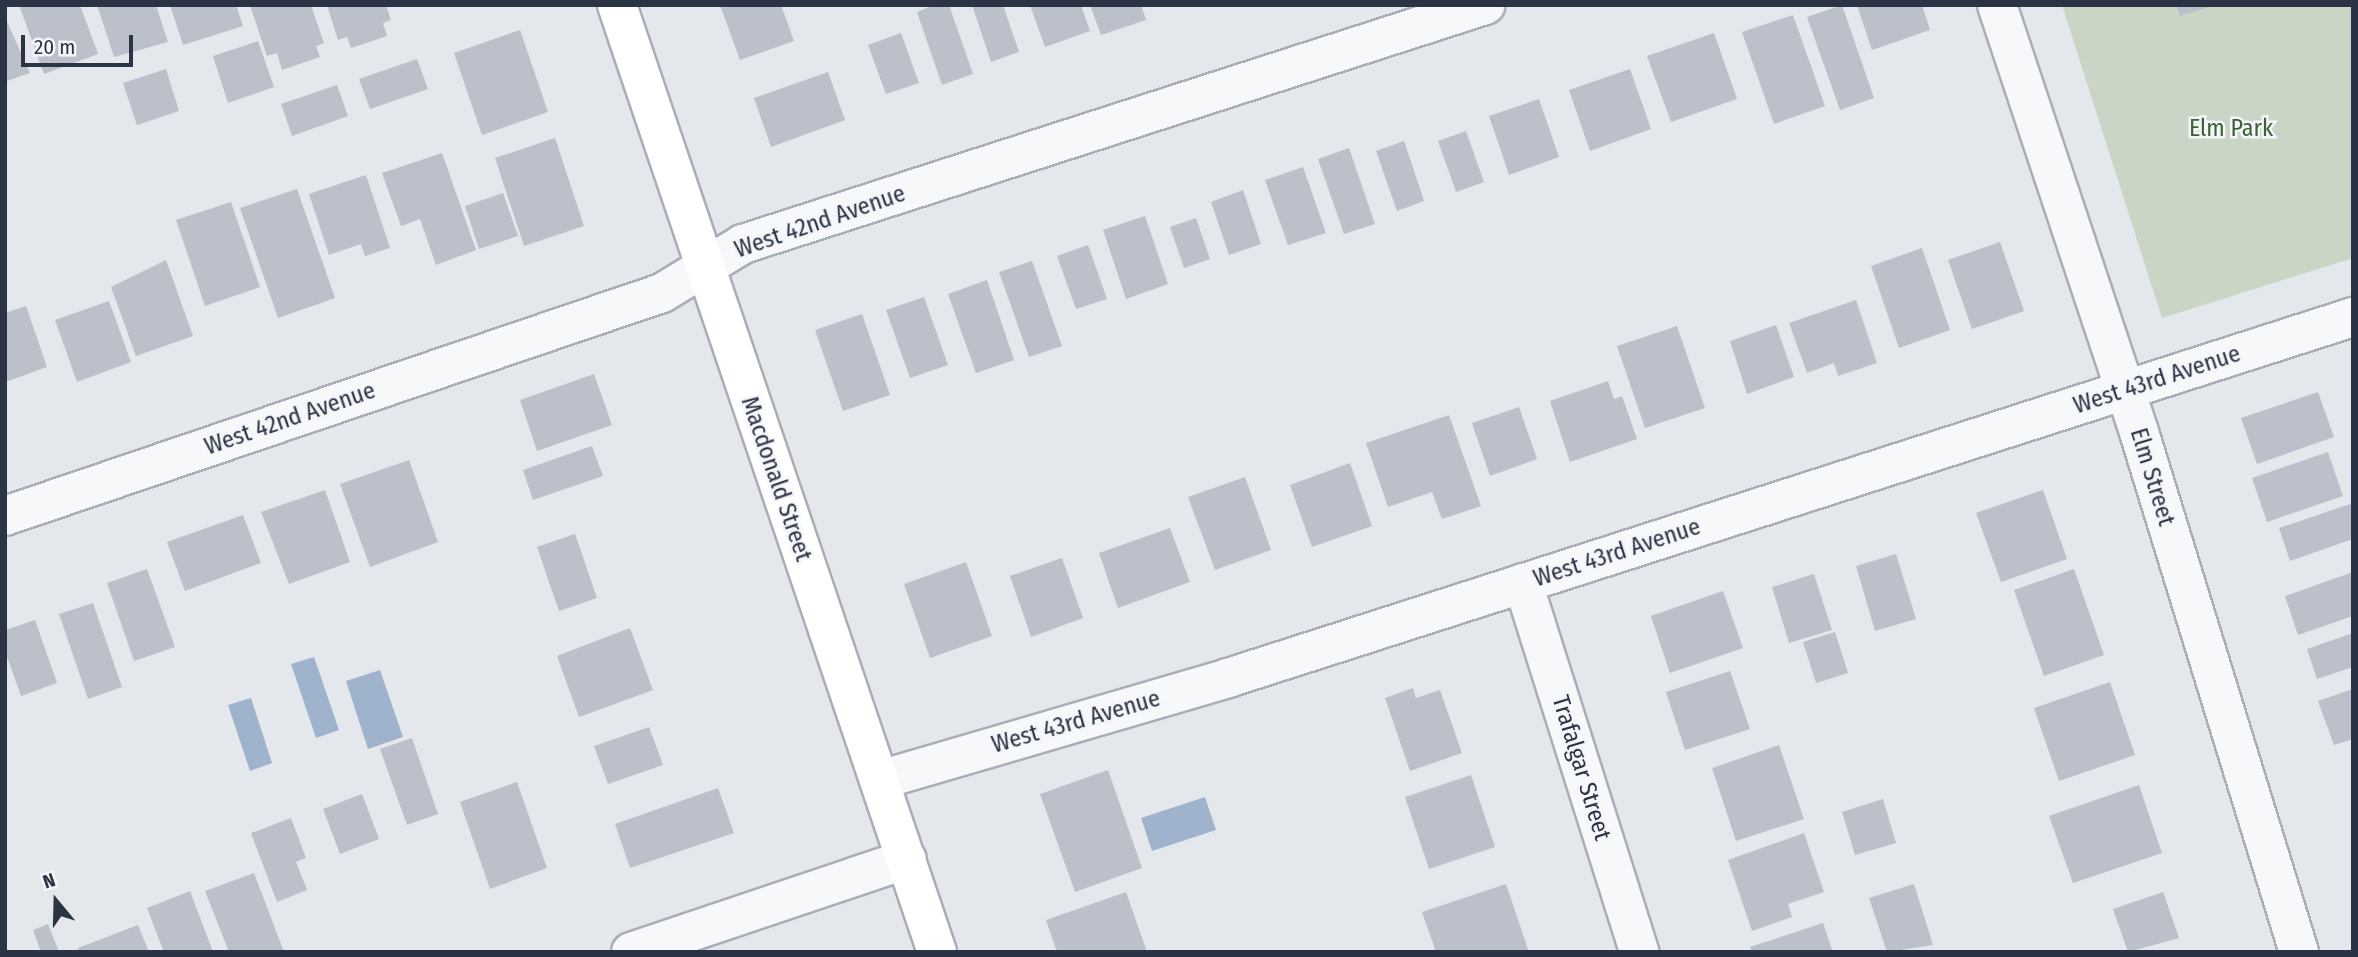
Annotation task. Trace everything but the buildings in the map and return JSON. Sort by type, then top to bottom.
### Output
[{"type":"street","name":"Macdonald Street","points":[[617,5],[703,268],[937,952]]},
{"type":"street","name":"West 42nd Avenue","points":[[5,516],[662,293],[743,244],[1486,5]]},
{"type":"street","name":"Elm Street","points":[[1997,5],[2125,391],[2299,952]]},
{"type":"street","name":"West 43rd Avenue","points":[[880,780],[1523,583],[2353,317]]},
{"type":"street","name":"Trafalgar Street","points":[[1523,583],[1639,952]]},
{"type":"street","points":[[631,952],[907,859]]},
{"type":"green space","name":"Elm Park","points":[[2062,5],[2353,5],[2353,258],[2162,318]]},
{"type":"water","points":[[314,657],[339,730],[316,738],[291,664]]},
{"type":"water","points":[[380,670],[403,737],[368,749],[346,681]]},
{"type":"water","points":[[251,698],[272,763],[250,771],[228,705]]},
{"type":"water","points":[[1205,797],[1216,830],[1152,851],[1141,818]]}]
